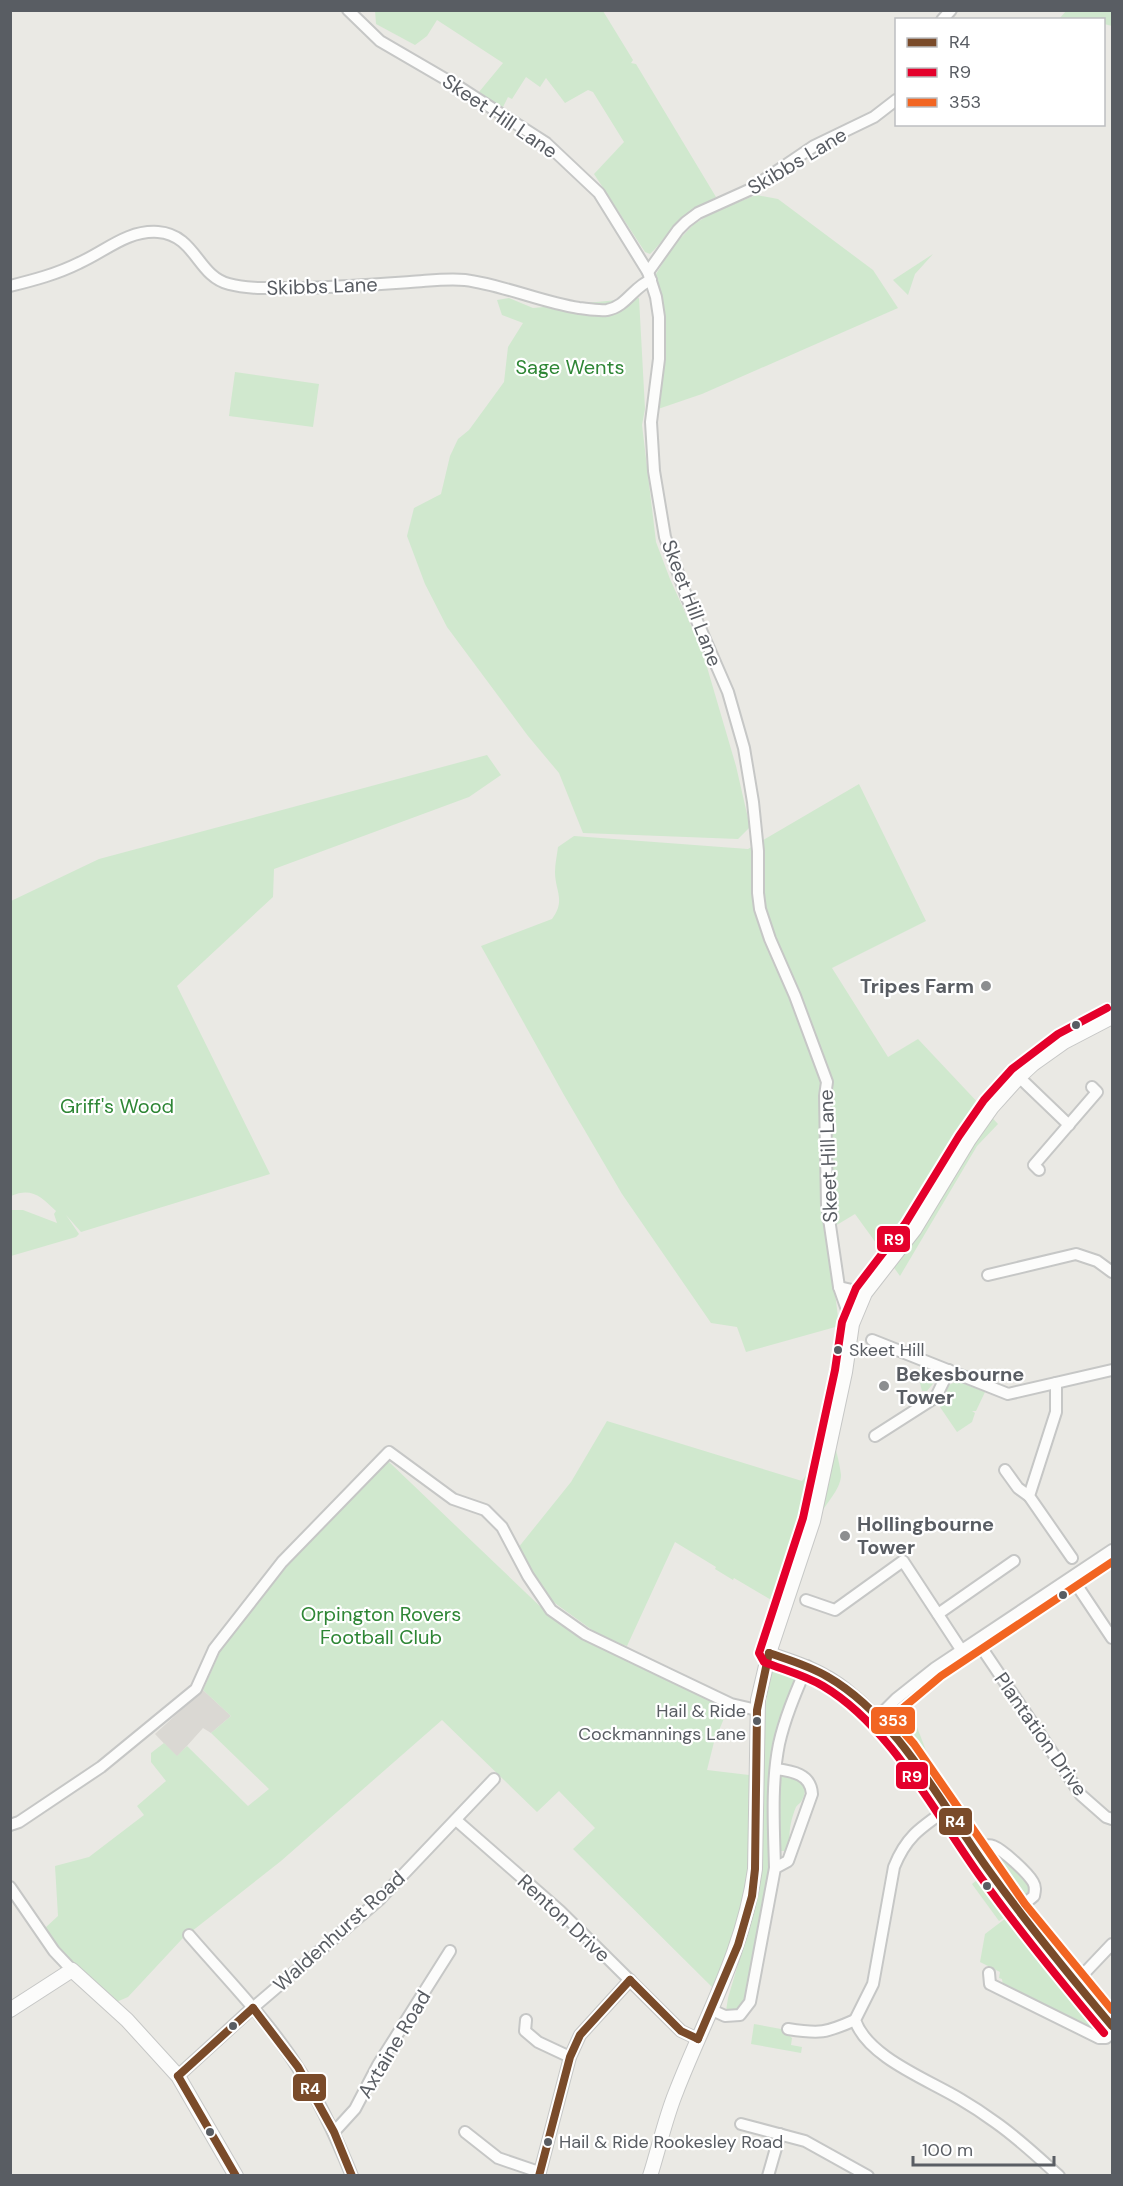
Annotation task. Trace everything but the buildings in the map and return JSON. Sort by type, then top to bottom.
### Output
[{"type":"street","name":"Skeet Hill Lane","points":[[348,10],[380,41],[546,143],[599,193],[650,276],[659,317],[659,359],[651,422],[654,471],[661,514],[672,559],[728,692],[744,748],[758,851],[760,909],[826,1082],[827,1205],[839,1287],[852,1324]]},
{"type":"street","name":"Skibbs Lane","points":[[10,286],[52,275],[82,262],[111,244],[139,233],[159,232],[177,237],[189,246],[212,275],[226,283],[248,288],[337,288],[464,280],[489,284],[538,300],[607,310],[625,301],[645,282],[678,230],[698,213],[749,190],[814,146],[887,110],[895,102]]},
{"type":"street","points":[[651,2175],[671,2105],[738,1945],[752,1896],[755,1869],[757,1710],[769,1653],[813,1521],[843,1383],[852,1324],[865,1293],[914,1230],[968,1141],[992,1107],[1019,1077],[1064,1042],[1086,1033],[1113,1017]]},
{"type":"street","points":[[1019,1077],[1069,1125]]},
{"type":"street","points":[[1039,1170],[1034,1165],[1097,1092],[1092,1087]]},
{"type":"street","points":[[988,1275],[1076,1254],[1096,1261],[1113,1272]]},
{"type":"street","points":[[839,1287],[865,1293]]},
{"type":"street","points":[[872,1340],[1008,1394],[1113,1370]]},
{"type":"street","points":[[875,1436],[936,1397],[950,1370]]},
{"type":"street","points":[[1029,1496],[1056,1412],[1056,1383]]},
{"type":"street","points":[[10,1825],[20,1822],[101,1767],[196,1689],[214,1649],[282,1562],[389,1452],[453,1499],[484,1510],[502,1527],[528,1576],[551,1610],[585,1634],[731,1704],[757,1710]]},
{"type":"street","points":[[1005,1470],[1018,1488],[1029,1496],[1072,1558]]},
{"type":"street","points":[[877,1718],[917,1681],[1113,1550]]},
{"type":"street","points":[[806,1600],[835,1610],[903,1561],[962,1651]]},
{"type":"street","points":[[938,1614],[1014,1561]]},
{"type":"street","points":[[1072,1578],[1113,1638]]},
{"type":"street","name":"Plantation Drive","points":[[977,1641],[1081,1795],[1106,1817],[1113,1820]]},
{"type":"street","points":[[769,1653],[807,1666],[847,1689],[877,1718],[905,1750],[1017,1910],[1075,1983],[1113,2026]]},
{"type":"street","points":[[712,2010],[725,2016],[740,2015],[750,2001],[775,1868],[776,1769],[780,1743],[789,1711],[807,1666]]},
{"type":"street","points":[[775,1868],[788,1861],[812,1794],[811,1785],[803,1776],[776,1769]]},
{"type":"street","name":"Waldenhurst Road","points":[[178,2076],[379,1900],[494,1779]]},
{"type":"street","points":[[788,2029],[815,2033],[830,2031],[855,2020],[873,1984],[894,1867],[901,1851],[919,1829],[946,1810]]},
{"type":"street","name":"Renton Drive","points":[[456,1820],[560,1911],[681,2031],[698,2039]]},
{"type":"street","points":[[975,1852],[986,1845],[992,1845],[1003,1852],[1033,1881],[1036,1888],[1034,1896],[1017,1910]]},
{"type":"street","points":[[10,1887],[54,1951],[127,2020],[178,2076],[236,2175]]},
{"type":"street","points":[[189,1935],[253,2008],[298,2067],[334,2132],[352,2175]]},
{"type":"street","points":[[1075,1983],[1113,1944]]},
{"type":"street","name":"Axtaine Road","points":[[334,2132],[356,2109],[378,2065],[450,1951]]},
{"type":"street","points":[[10,2010],[72,1970]]},
{"type":"street","points":[[990,1973],[990,1984],[1099,2038],[1106,2038],[1113,2032]]},
{"type":"street","points":[[465,2132],[498,2158],[539,2174],[570,2057],[580,2035],[630,1980]]},
{"type":"street","points":[[855,2020],[867,2039],[882,2053],[899,2065],[962,2099],[998,2124],[1059,2175]]},
{"type":"street","points":[[523,2029],[548,2048],[570,2057]]},
{"type":"street","points":[[741,2124],[812,2145],[868,2175]]},
{"type":"street","points":[[768,2175],[780,2134]]},
{"type":"shaded area","points":[[203,1690],[231,1716],[211,1733],[203,1728],[177,1757],[155,1734]]},
{"type":"green space","points":[[375,10],[603,11],[633,60],[631,63],[636,64],[716,197],[679,221],[650,254],[645,252],[594,174],[624,142],[593,92],[588,90],[565,103],[546,78],[540,87],[526,77],[512,99],[508,97],[502,109],[479,92],[503,63],[437,20],[427,36],[415,45],[376,24]]},
{"type":"green space","points":[[1066,11],[1112,11],[1112,26],[1105,24],[1105,18],[1060,18]]},
{"type":"green space","points":[[756,195],[778,199],[873,270],[898,308],[702,394],[658,409],[656,274],[674,245],[694,224],[716,211]]},
{"type":"green space","points":[[933,254],[915,274],[908,295],[893,280]]},
{"type":"green space","name":"Sage Wents","points":[[509,298],[533,308],[639,298],[645,409],[642,425],[656,542],[702,650],[736,766],[750,827],[738,839],[583,833],[559,773],[528,736],[447,627],[425,584],[407,536],[414,508],[441,494],[450,456],[458,439],[469,430],[504,382],[508,347],[523,323],[502,315],[497,300]]},
{"type":"green space","points":[[235,372],[319,384],[313,427],[229,416]]},
{"type":"green space","name":"Griff's Wood","points":[[487,755],[501,775],[469,797],[274,869],[273,897],[177,986],[270,1174],[81,1232],[66,1215],[79,1234],[76,1237],[11,1256],[11,1210],[23,1210],[57,1223],[54,1214],[56,1211],[36,1195],[18,1193],[11,1196],[11,901],[99,859]]},
{"type":"green space","points":[[859,784],[926,921],[832,968],[888,1057],[918,1039],[998,1124],[977,1146],[900,1276],[855,1214],[828,1233],[839,1326],[746,1352],[737,1327],[711,1323],[622,1194],[481,946],[552,919],[559,901],[555,879],[558,847],[574,836],[748,849]]},
{"type":"green space","points":[[920,1368],[933,1372],[936,1380],[927,1391],[922,1391],[918,1375]]},
{"type":"green space","points":[[957,1381],[985,1392],[976,1411],[972,1411],[975,1413],[972,1422],[957,1432],[940,1407],[949,1385]]},
{"type":"green space","points":[[607,1421],[802,1481],[810,1470],[816,1471],[797,1552],[778,1604],[734,1578],[733,1580],[675,1542],[627,1646],[606,1640],[545,1596],[518,1548],[571,1482]]},
{"type":"green space","points":[[831,1450],[836,1450],[841,1475],[836,1491],[820,1515]]},
{"type":"green space","name":"Orpington Rovers Football Club","points":[[388,1461],[546,1612],[589,1640],[728,1709],[714,1742],[707,1770],[749,1775],[748,1846],[750,1859],[745,1896],[715,1990],[573,1849],[595,1828],[559,1791],[537,1812],[442,1720],[281,1861],[182,1939],[128,1997],[114,2003],[64,1957],[45,1928],[58,1916],[55,1866],[89,1857],[144,1815],[137,1806],[166,1781],[151,1762],[151,1753],[164,1743],[177,1756],[187,1746],[248,1806],[269,1789],[211,1733],[231,1716],[203,1690],[228,1634],[282,1569]]},
{"type":"green space","points":[[781,1666],[801,1673],[786,1706],[770,1868],[746,2003],[738,2012],[726,2011],[759,1893],[765,1715],[769,1673]]},
{"type":"green space","points":[[907,1701],[935,1774],[934,1777],[892,1720],[895,1713]]},
{"type":"green space","points":[[785,1773],[802,1782],[805,1790],[792,1820],[789,1851],[780,1851],[780,1775]]},
{"type":"green space","points":[[993,1848],[1032,1889],[1032,1893],[1023,1900],[1018,1900],[984,1856],[984,1852]]},
{"type":"green space","points":[[981,1877],[1009,1914],[999,1921],[972,1884]]},
{"type":"green space","points":[[1010,1915],[1106,2031],[1094,2031],[1003,1986],[1002,1979],[999,1978],[1000,1972],[980,1962],[985,1934]]},
{"type":"green space","points":[[754,2024],[781,2029],[792,2038],[791,2045],[802,2047],[801,2053],[751,2044]]},
{"type":"transit line","name":"R9","points":[[1104,2033],[1011,1918],[892,1748],[848,1703],[823,1686],[764,1662],[759,1653],[803,1518],[835,1370],[842,1322],[856,1288],[905,1224],[984,1100],[1012,1069],[1058,1034],[1107,1008]]},
{"type":"transit line","name":"353","points":[[1112,1562],[941,1676],[891,1718],[914,1744],[1025,1904],[1112,2010]]},
{"type":"transit line","name":"R4","points":[[769,1653],[807,1666],[828,1677],[877,1716],[918,1766],[972,1847],[1019,1911],[1112,2026]]},
{"type":"transit line","name":"R4","points":[[698,2039],[738,1945],[752,1896],[755,1869],[757,1710],[769,1653]]},
{"type":"transit line","name":"R4","points":[[630,1980],[681,2031],[698,2039]]},
{"type":"transit line","name":"R4","points":[[539,2176],[570,2057],[580,2035],[630,1980]]},
{"type":"transit line","name":"R4","points":[[253,2008],[298,2067],[334,2132],[352,2176]]},
{"type":"transit line","name":"R4","points":[[178,2076],[253,2008]]},
{"type":"transit line","name":"R4","points":[[178,2076],[236,2176]]},
{"type":"place","name":"Tripes Farm","points":[[986,986]]},
{"type":"place","name":"Skeet Hill","points":[[838,1350]]},
{"type":"place","name":"Bekesbourne Tower","points":[[884,1386]]},
{"type":"place","name":"Hollingbourne Tower","points":[[845,1536]]},
{"type":"place","name":"Hail & Ride Cockmannings Lane","points":[[757,1721]]},
{"type":"place","name":"Hail & Ride Rookesley Road","points":[[548,2142]]}]
